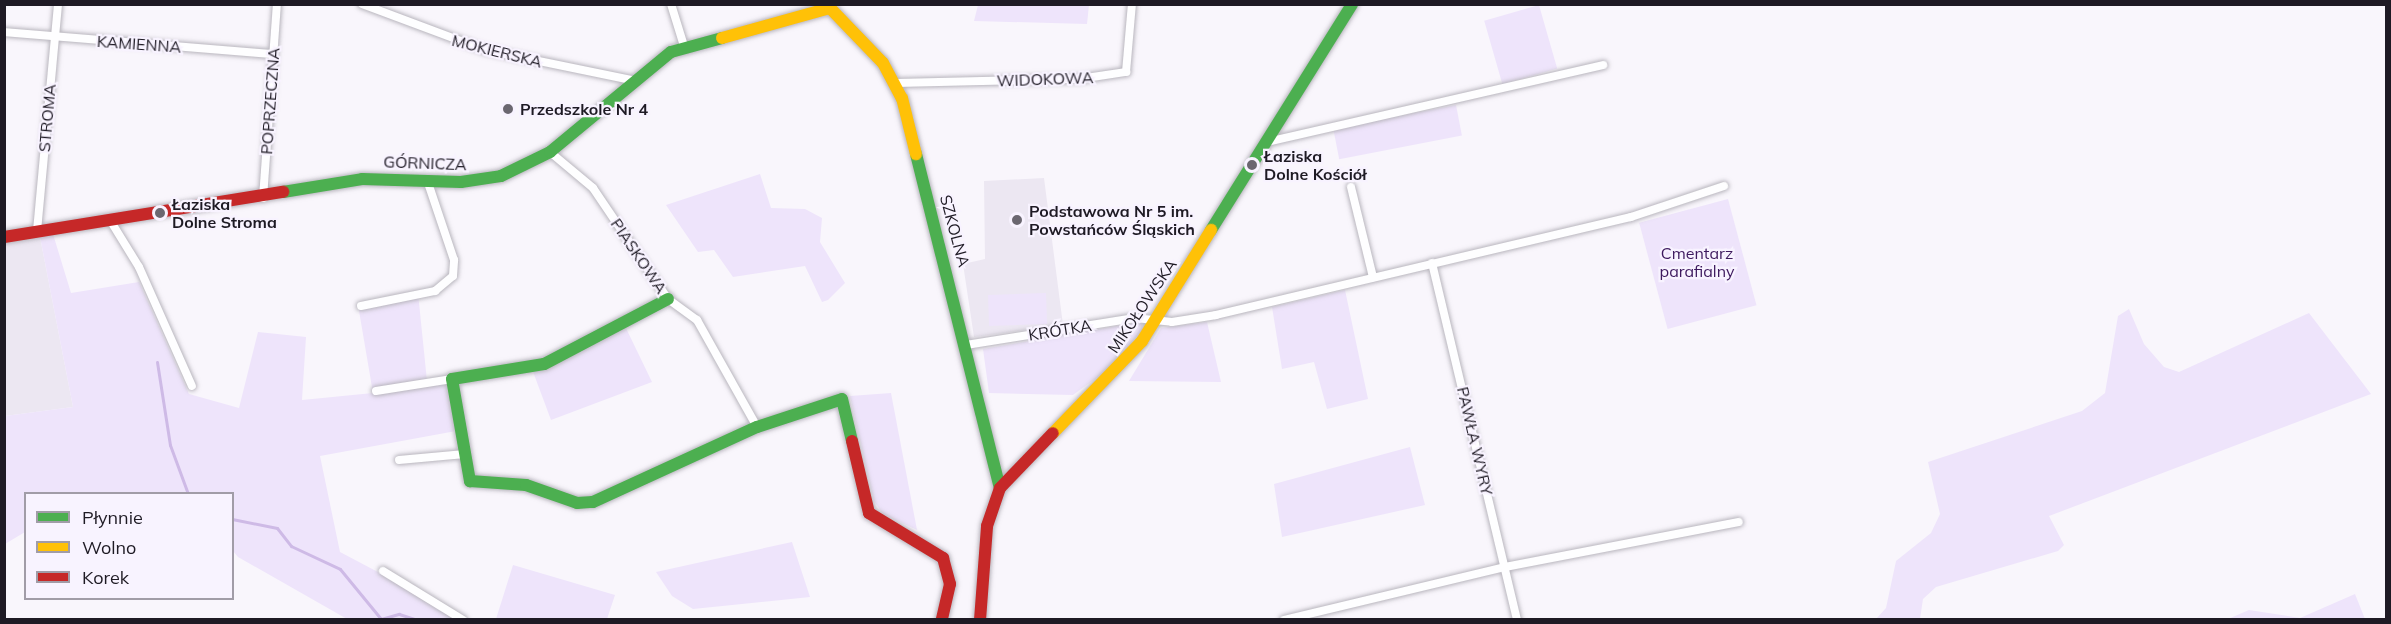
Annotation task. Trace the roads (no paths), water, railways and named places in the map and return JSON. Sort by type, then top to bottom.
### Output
[{"type":"street","name":"STROMA","points":[[37,231],[58,4]]},
{"type":"street","name":"POPRZECZNA","points":[[263,198],[278,4]]},
{"type":"street","name":"MOKIERSKA","points":[[362,4],[484,50],[636,81]]},
{"type":"street","points":[[671,4],[684,46]]},
{"type":"street","name":"WIDOKOWA","points":[[896,83],[1079,79],[1126,72],[1132,4]]},
{"type":"street","name":"MIKOŁOWSKA","points":[[980,620],[987,526],[1000,488],[1119,370],[1155,320],[1353,4]]},
{"type":"street","name":"GÓRNICZA","points":[[4,237],[263,198],[372,178],[427,180],[501,176],[550,152],[636,81],[684,46],[815,9],[838,7]]},
{"type":"street","name":"SZKOLNA","points":[[838,7],[896,83],[966,345],[1000,488]]},
{"type":"street","name":"KAMIENNA","points":[[4,32],[273,54]]},
{"type":"street","points":[[1267,142],[1604,65]]},
{"type":"street","name":"PIASKOWA","points":[[550,152],[593,188],[668,298],[697,320],[757,427]]},
{"type":"street","points":[[361,306],[435,291],[453,276],[454,260],[427,180]]},
{"type":"street","name":"KRÓTKA","points":[[966,345],[1135,318],[1155,320],[1216,315],[1631,217],[1724,186]]},
{"type":"street","points":[[1351,187],[1373,277]]},
{"type":"street","points":[[110,220],[140,267],[192,386]]},
{"type":"street","name":"PAWŁA WYRY","points":[[1432,263],[1517,620]]},
{"type":"street","points":[[376,390],[544,364],[668,298]]},
{"type":"street","points":[[452,378],[470,481],[526,485],[577,503],[593,502],[757,427],[842,399],[869,513],[943,558],[950,584],[942,620]]},
{"type":"street","points":[[399,460],[465,454]]},
{"type":"street","points":[[1284,620],[1505,567],[1739,522]]},
{"type":"street","points":[[383,571],[463,620]]},
{"type":"waterway","points":[[157,362],[170,445],[187,492]]},
{"type":"waterway","points":[[234,519],[277,528],[291,546],[340,569],[381,619],[399,614],[418,620]]},
{"type":"place","name":"Przedszkole Nr 4","points":[[508,109]]},
{"type":"place","name":"Łaziska Dolne Kościół","points":[[1252,165]]},
{"type":"place","name":"Łaziska Dolne Stroma","points":[[160,213]]},
{"type":"place","name":"Podstawowa Nr 5 im. Powstańców Śląskich","points":[[1017,220]]},
{"type":"park label","name":"Cmentarz parafialny","points":[[1697,262]]}]
